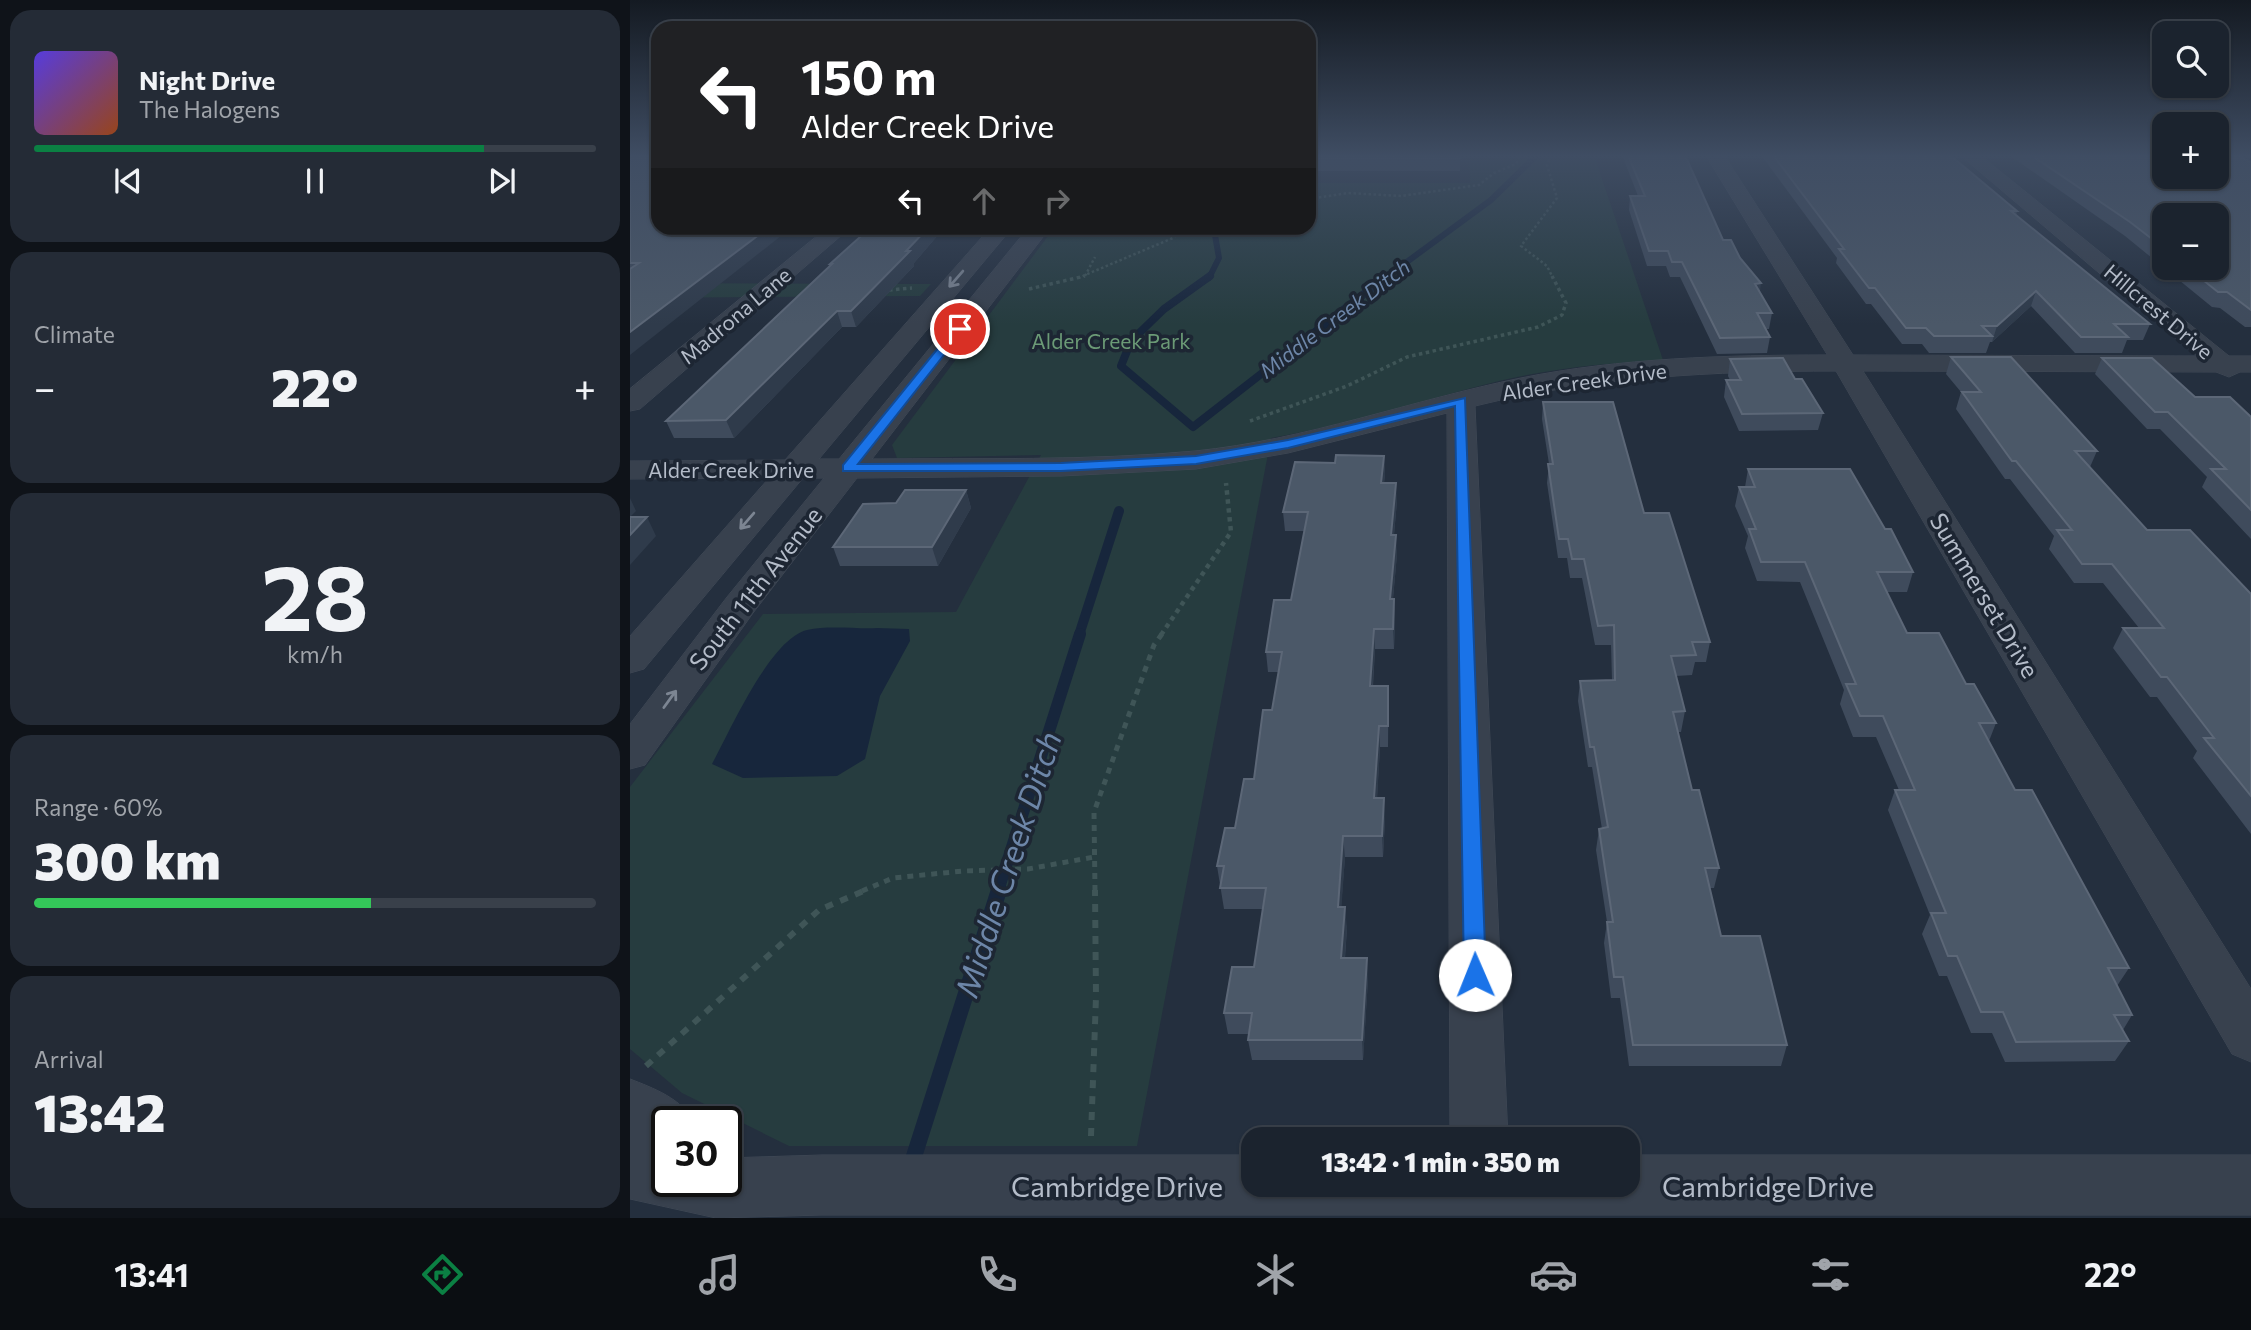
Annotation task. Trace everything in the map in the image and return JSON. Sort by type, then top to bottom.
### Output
[{"type":"street","name":"Summerset Drive","points":[[1751,212],[1845,363],[2251,1037]]},
{"type":"street","name":"Hillcrest Drive","points":[[2042,212],[2237,364],[2251,388]]},
{"type":"street","name":"Madrona Lane","points":[[630,403],[831,235]]},
{"type":"street","name":"South 11th Avenue","points":[[630,660],[995,235]]},
{"type":"street","name":"South 11th Avenue","points":[[630,754],[740,605],[1033,235]]},
{"type":"street","name":"Alder Creek Drive","points":[[630,470],[1061,467],[1196,460],[1288,444],[1522,386],[1628,371],[1774,363],[2237,364]]},
{"type":"street","points":[[1461,401],[1479,1127]]},
{"type":"street","points":[[635,1089],[651,1109]]},
{"type":"street","points":[[630,1169],[651,1174]]},
{"type":"street","name":"Cambridge Drive","points":[[742,1169],[822,1185]]},
{"type":"street","name":"Cambridge Drive","points":[[1640,1173],[2251,1185]]},
{"type":"street","name":"Cambridge Drive","points":[[742,1190],[822,1185],[1088,1186],[1241,1180]]},
{"type":"path","points":[[1088,1186],[1096,998],[1094,812],[1154,645],[1231,532],[1221,431],[1348,386],[1407,357],[1538,327],[1562,315],[1566,303],[1547,266],[1521,246],[1547,212]]},
{"type":"path","points":[[991,289],[1031,289],[1084,276],[1175,235]]},
{"type":"path","points":[[1130,250],[1140,253]]},
{"type":"path","points":[[1084,276],[1095,257]]},
{"type":"path","points":[[887,290],[948,289]]},
{"type":"path","points":[[635,1089],[818,910],[893,878],[963,871],[1028,869],[1094,856]]},
{"type":"green space","name":"Alder Creek Park","points":[[1316,212],[1613,212],[1663,360],[1519,376],[1357,419],[1271,438],[1137,1146],[789,1146],[742,1123],[742,1106],[708,1106],[682,1093],[630,1049],[630,787],[763,614],[956,612],[1041,455],[897,458],[892,445],[1049,235],[1316,235]]},
{"type":"green space","points":[[630,283],[931,284],[920,296],[630,298]]},
{"type":"water","points":[[833,627],[909,629],[910,641],[880,696],[865,759],[837,776],[743,778],[712,764],[752,688],[779,650],[793,637],[807,630]]},
{"type":"building","points":[[630,212],[651,212],[651,235],[759,235],[630,332],[630,269],[639,263],[630,263]]},
{"type":"building","points":[[1635,212],[1710,212],[1723,240],[1731,240],[1740,258],[1761,283],[1755,284],[1772,313],[1757,313],[1770,337],[1720,338],[1682,262],[1672,262],[1668,251],[1649,251]]},
{"type":"building","points":[[1816,212],[2012,212],[2150,324],[2114,324],[2128,337],[2081,337],[2036,291],[1997,326],[1982,326],[1992,336],[1934,336],[1926,328],[1906,328],[1875,288],[1869,288],[1839,249],[1844,249]]},
{"type":"building","points":[[2115,212],[2152,212],[2152,239],[2130,222]]},
{"type":"building","points":[[2229,212],[2251,212],[2251,310],[2227,292],[2218,292],[2203,280],[2229,280]]},
{"type":"building","points":[[862,235],[921,235],[906,251],[910,251],[851,311],[837,311],[726,420],[666,421],[832,264]]},
{"type":"building","points":[[1951,357],[2011,357],[2097,451],[2075,451],[2147,530],[2190,530],[2251,594],[2251,796],[2204,738],[2214,738],[2167,677],[2161,677],[2123,628],[2164,628],[2112,564],[2082,564],[2057,530],[2072,530],[2016,461],[2012,461],[1962,392],[1981,392]]},
{"type":"building","points":[[1783,358],[1795,379],[1802,379],[1823,413],[1742,414],[1726,380],[1741,380],[1730,359]]},
{"type":"building","points":[[2102,358],[2152,358],[2195,397],[2230,397],[2251,417],[2251,510],[2211,469],[2226,469],[2168,412],[2155,412]]},
{"type":"building","points":[[1543,402],[1613,402],[1644,513],[1669,513],[1710,642],[1692,642],[1696,655],[1671,656],[1685,711],[1673,712],[1692,790],[1699,790],[1719,868],[1705,868],[1721,936],[1760,936],[1787,1045],[1633,1045],[1623,977],[1614,977],[1607,922],[1613,922],[1599,829],[1608,827],[1594,747],[1590,747],[1580,681],[1615,680],[1614,625],[1598,626],[1584,559],[1572,559],[1568,539],[1559,539],[1548,464],[1553,464]]},
{"type":"building","points":[[1336,455],[1384,456],[1381,483],[1396,483],[1391,535],[1396,535],[1390,599],[1394,599],[1393,629],[1374,629],[1370,686],[1388,686],[1388,726],[1379,726],[1374,798],[1384,798],[1382,836],[1343,836],[1338,907],[1345,907],[1341,958],[1367,958],[1362,1040],[1248,1040],[1252,1013],[1224,1013],[1232,967],[1254,967],[1266,888],[1220,888],[1224,866],[1217,866],[1225,828],[1235,828],[1244,779],[1254,779],[1263,710],[1272,710],[1282,652],[1266,652],[1274,600],[1291,600],[1308,512],[1283,512],[1295,462],[1335,463]]},
{"type":"building","points":[[1748,469],[1850,469],[1885,529],[1891,529],[1913,572],[1877,572],[1907,633],[1939,633],[1966,684],[1974,684],[1996,723],[1979,723],[2015,790],[2032,790],[2129,968],[2108,968],[2132,1015],[2114,1015],[2129,1041],[2016,1042],[2003,1012],[1981,1012],[1957,956],[1948,956],[1931,913],[1946,913],[1895,790],[1915,790],[1883,716],[1860,716],[1846,684],[1856,684],[1805,562],[1761,562],[1749,529],[1756,529],[1739,487],[1755,487]]},
{"type":"building","points":[[905,490],[966,490],[932,547],[833,547],[863,504],[896,503]]},
{"type":"building","points":[[630,517],[647,517],[630,535]]},
{"type":"waterway","name":"Middle Creek Ditch","points":[[1385,278],[1475,212]]},
{"type":"waterway","points":[[1210,276],[1219,258],[1215,235]]},
{"type":"waterway","name":"Middle Creek Ditch","points":[[1210,276],[1164,309],[1131,341],[1121,366],[1193,427],[1387,276]]},
{"type":"waterway","name":"Middle Creek Ditch","points":[[1079,635],[1119,511]]},
{"type":"waterway","name":"Middle Creek Ditch","points":[[998,891],[1080,634]]},
{"type":"waterway","name":"Middle Creek Ditch","points":[[910,1169],[999,890]]},
{"type":"route","points":[[960,329],[848,468],[1061,467],[1196,460],[1288,444],[1461,401],[1475,975]]}]
